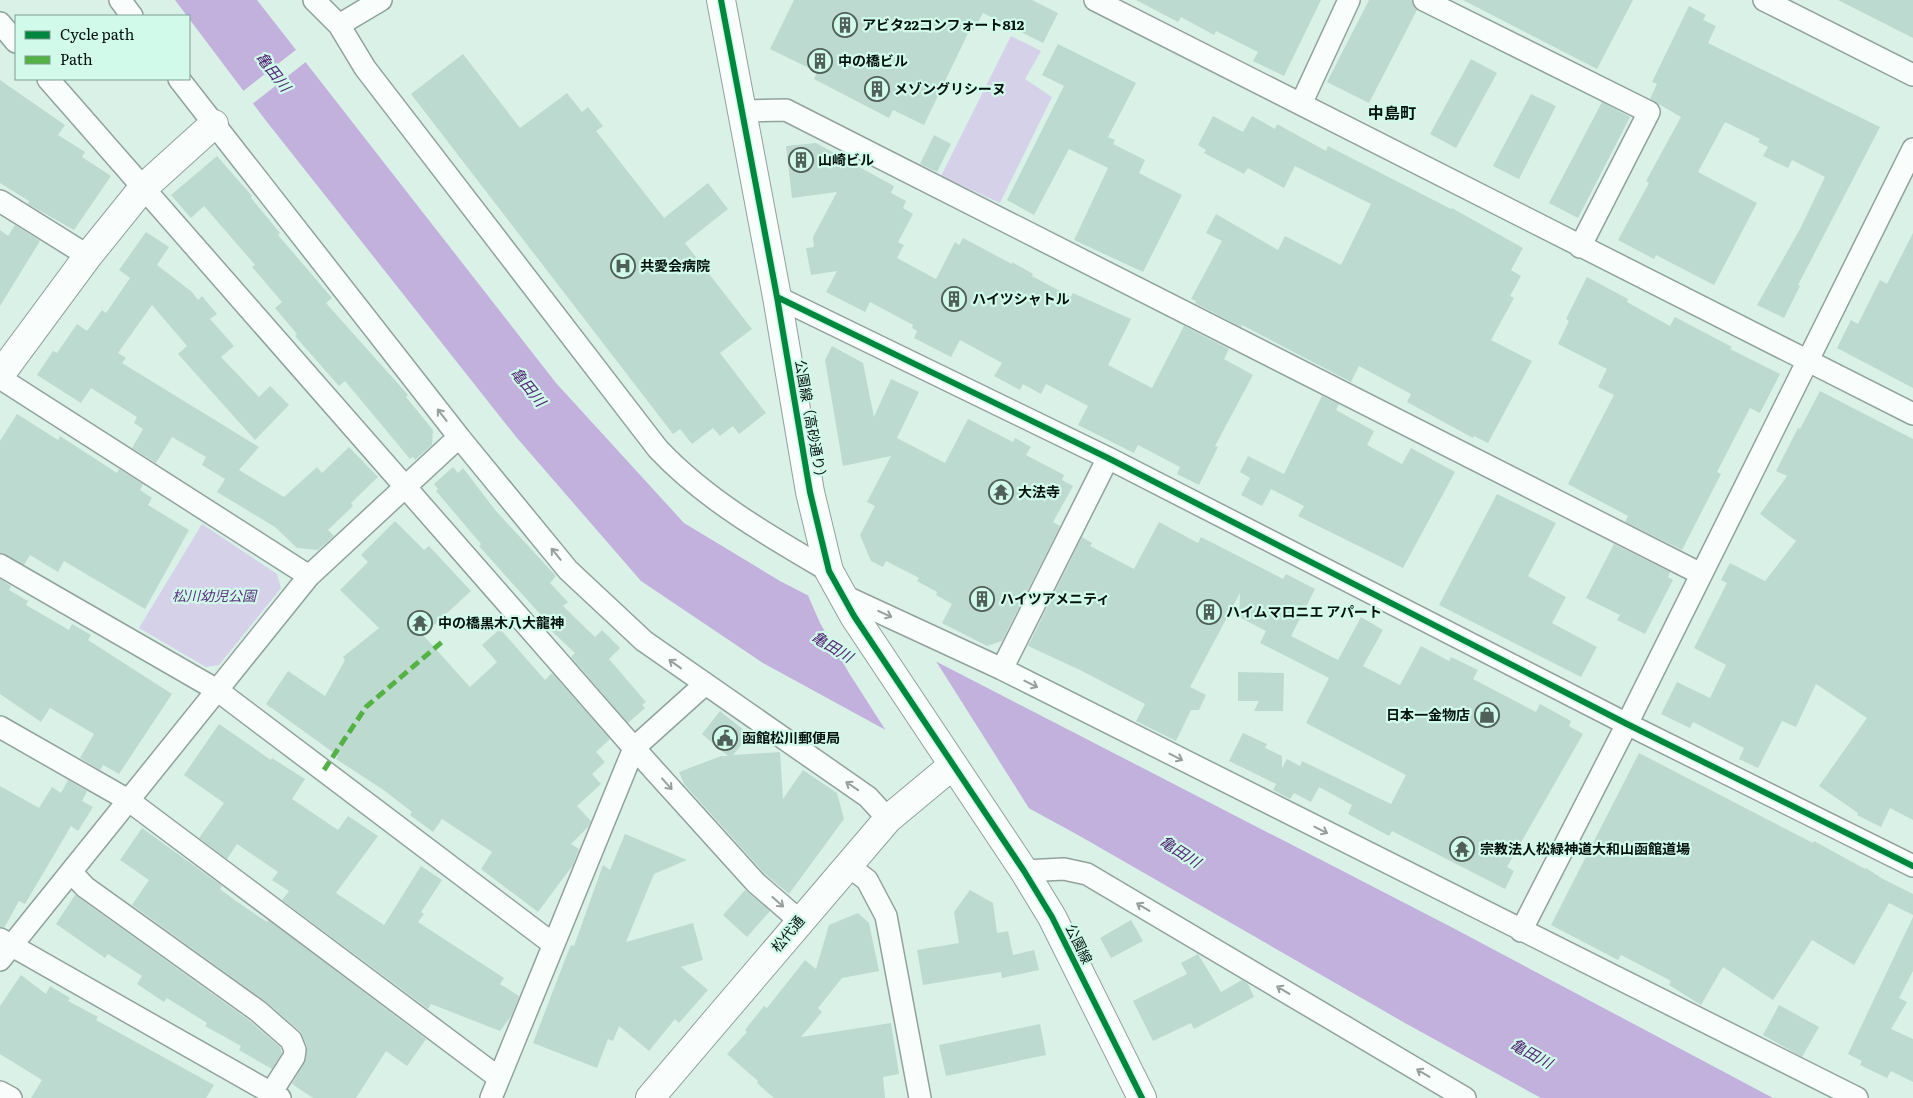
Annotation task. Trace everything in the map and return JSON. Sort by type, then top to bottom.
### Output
[{"type":"street","points":[[120,0],[131,15]]},
{"type":"street","points":[[314,0],[339,25],[365,68],[658,449],[697,486],[792,549],[841,594],[1002,668],[1856,1098]]},
{"type":"street","points":[[339,25],[381,0]]},
{"type":"street","name":"公園線（高砂通り）","points":[[722,0],[777,298],[810,492],[841,594],[944,772],[982,807]]},
{"type":"street","points":[[1095,0],[1913,414]]},
{"type":"street","points":[[1301,104],[1349,0]]},
{"type":"street","points":[[1424,0],[1649,112],[1580,247]]},
{"type":"street","points":[[1764,0],[1913,75]]},
{"type":"street","points":[[0,23],[15,41]]},
{"type":"street","points":[[49,80],[142,189],[405,485],[634,748],[756,883],[800,921]]},
{"type":"street","points":[[180,80],[460,437],[568,570],[644,642],[868,797],[888,819]]},
{"type":"street","points":[[743,111],[786,110],[1701,574]]},
{"type":"street","points":[[214,124],[142,189],[88,256],[0,377],[309,576]]},
{"type":"street","points":[[1521,931],[1627,724],[1913,149]]},
{"type":"street","points":[[0,201],[88,256]]},
{"type":"street","points":[[777,298],[1108,458],[1627,724],[1913,866]]},
{"type":"street","points":[[71,872],[85,887],[258,1011],[291,1040],[295,1050],[294,1057],[271,1095],[4,948],[71,872],[309,576],[405,485],[460,437]]},
{"type":"street","points":[[1002,668],[1108,458]]},
{"type":"street","points":[[0,565],[217,690],[553,944]]},
{"type":"street","points":[[491,1098],[634,748],[704,685]]},
{"type":"street","points":[[0,727],[128,800],[499,1078]]},
{"type":"street","name":"松代通","points":[[650,1098],[888,819],[944,772]]},
{"type":"street","name":"公園線","points":[[982,807],[1052,917],[1142,1098]]},
{"type":"street","points":[[847,865],[867,880],[886,916],[920,1098]]},
{"type":"street","points":[[1024,871],[1064,869],[1087,874],[1465,1098]]},
{"type":"street","points":[[0,1092],[11,1098]]},
{"type":"green space","points":[[1011,36],[1041,51],[1025,79],[1052,97],[1000,203],[941,176]]},
{"type":"green space","name":"松川幼児公園","points":[[202,524],[277,574],[281,588],[219,665],[206,667],[139,628]]},
{"type":"water","name":"亀田川","points":[[175,0],[257,0],[556,383],[684,523],[780,581],[1455,929],[1773,1098],[1541,1098],[1405,1023],[1078,835],[763,663],[641,581],[517,438],[267,122],[190,20],[190,15],[186,15]]},
{"type":"pier","points":[[297,49],[307,61],[251,105],[242,92]]},
{"type":"pier","points":[[806,591],[934,658],[1032,813],[888,734],[820,623]]},
{"type":"building","points":[[794,0],[1032,0],[1058,13],[1043,43],[983,13],[973,31],[970,29],[924,125],[893,110],[889,118],[814,79],[817,72],[770,49]]},
{"type":"building","points":[[1136,0],[1321,0],[1284,76],[1253,61],[1258,52],[1216,31],[1214,35],[1181,17],[1178,22]]},
{"type":"building","points":[[1369,0],[1412,0],[1417,10],[1369,103],[1327,82]]},
{"type":"building","points":[[1463,0],[1633,0],[1597,69]]},
{"type":"building","points":[[1838,0],[1913,0],[1913,38]]},
{"type":"building","points":[[1689,6],[1706,15],[1703,20],[1716,26],[1708,43],[1880,127],[1798,285],[1800,286],[1784,318],[1757,305],[1800,229],[1825,177],[1792,160],[1788,168],[1763,156],[1768,147],[1758,142],[1760,139],[1725,122],[1698,172],[1757,203],[1714,285],[1656,255],[1654,259],[1618,240],[1649,183],[1646,181],[1681,117],[1650,99],[1657,84],[1652,82]]},
{"type":"building","points":[[1058,44],[1136,83],[1108,137],[1115,140],[1113,144],[1145,160],[1139,173],[1182,195],[1143,272],[1074,240],[1108,168],[1069,149],[1034,215],[1007,200],[1064,86],[1042,75]]},
{"type":"building","name":"共愛会病院","points":[[463,54],[520,128],[567,93],[582,112],[588,107],[603,126],[596,131],[664,218],[708,183],[728,209],[685,243],[752,329],[720,353],[766,413],[739,434],[733,426],[720,436],[713,428],[692,444],[680,429],[673,434],[411,94]]},
{"type":"building","points":[[1471,59],[1497,73],[1456,148],[1430,134]]},
{"type":"building","points":[[0,80],[65,125],[58,135],[85,152],[82,157],[111,176],[74,230],[28,204],[29,201],[0,183]]},
{"type":"building","points":[[1531,94],[1556,106],[1519,179],[1493,166]]},
{"type":"building","points":[[1602,102],[1630,117],[1578,218],[1549,203]]},
{"type":"building","points":[[1213,116],[1243,132],[1252,116],[1275,129],[1277,124],[1326,151],[1328,146],[1452,208],[1523,248],[1511,270],[1521,276],[1510,296],[1514,298],[1491,340],[1532,361],[1488,443],[1474,436],[1473,438],[1407,402],[1411,394],[1359,366],[1351,382],[1242,325],[1241,327],[1195,303],[1196,301],[1191,299],[1222,241],[1206,233],[1216,214],[1278,250],[1285,236],[1341,265],[1371,204],[1295,166],[1284,188],[1248,168],[1244,174],[1204,153],[1206,150],[1198,145]]},
{"type":"building","points":[[934,135],[951,144],[937,172],[920,164]]},
{"type":"building","points":[[816,143],[894,186],[891,193],[906,201],[903,208],[913,214],[898,242],[904,245],[897,258],[936,279],[955,242],[959,245],[963,238],[1012,264],[1012,262],[1033,274],[1032,276],[1071,297],[1073,293],[1131,319],[1108,365],[1152,388],[1184,326],[1229,349],[1224,359],[1253,375],[1215,446],[1218,447],[1199,485],[1177,474],[1180,467],[1138,445],[1134,453],[1078,425],[1088,406],[1046,384],[1041,394],[1023,384],[1020,390],[994,376],[1002,363],[960,340],[951,357],[914,338],[917,331],[912,328],[913,325],[870,302],[865,312],[826,292],[837,271],[811,275],[806,248],[814,247],[813,237],[837,192],[792,198],[786,146]]},
{"type":"building","points":[[217,156],[252,196],[251,198],[280,233],[278,235],[332,298],[326,303],[408,395],[406,397],[433,430],[432,445],[415,460],[413,457],[410,459],[345,381],[339,386],[295,336],[297,334],[275,308],[282,302],[252,267],[255,265],[204,206],[191,218],[171,195]]},
{"type":"building","points":[[15,225],[40,241],[0,306],[0,230],[8,236]]},
{"type":"building","points":[[146,232],[169,247],[157,265],[192,292],[198,300],[202,296],[217,314],[210,319],[234,346],[221,357],[259,397],[270,386],[289,405],[255,440],[178,354],[187,346],[152,305],[118,353],[126,358],[122,363],[259,447],[239,470],[284,497],[317,467],[322,473],[349,447],[378,477],[351,503],[353,506],[328,530],[334,536],[318,550],[297,548],[275,527],[217,492],[225,479],[202,465],[206,457],[172,437],[156,463],[132,448],[143,429],[134,423],[137,417],[91,388],[81,403],[37,375],[53,351],[57,353],[77,324],[87,331],[102,310],[106,313],[130,278],[119,270]]},
{"type":"building","points":[[1913,233],[1913,388],[1837,348],[1851,320],[1858,324],[1880,280],[1887,284]]},
{"type":"building","points":[[1587,277],[1628,299],[1627,302],[1670,326],[1675,317],[1732,347],[1730,349],[1780,374],[1760,413],[1750,408],[1717,472],[1721,474],[1682,550],[1625,522],[1628,516],[1568,484],[1614,395],[1598,387],[1607,369],[1558,344],[1569,321],[1566,319]]},
{"type":"building","points":[[832,346],[863,363],[874,417],[891,379],[919,392],[897,438],[945,463],[968,419],[1013,442],[1015,438],[1031,447],[1026,455],[1064,475],[1062,480],[1073,486],[1053,522],[1060,526],[1002,641],[987,646],[942,623],[952,604],[936,595],[937,592],[917,581],[919,578],[886,561],[883,567],[871,561],[860,535],[875,506],[867,502],[891,456],[843,466],[825,360]]},
{"type":"building","points":[[1820,391],[1913,439],[1913,820],[1890,808],[1881,827],[1857,815],[1858,813],[1819,786],[1867,718],[1816,684],[1796,727],[1782,721],[1758,768],[1739,759],[1744,748],[1693,722],[1690,728],[1661,714],[1677,682],[1710,698],[1726,665],[1694,648],[1727,583],[1721,580],[1730,563],[1765,581],[1796,541],[1760,514],[1787,476],[1776,471]]},
{"type":"building","points":[[1322,396],[1339,404],[1336,410],[1374,431],[1367,445],[1402,464],[1411,448],[1455,472],[1403,568],[1298,516],[1304,506],[1271,489],[1262,506],[1241,495],[1250,478],[1240,472],[1248,456],[1284,474]]},
{"type":"building","points":[[17,414],[58,440],[60,436],[117,473],[119,469],[143,484],[140,490],[152,498],[148,505],[189,530],[145,609],[64,561],[58,572],[30,555],[24,565],[0,553],[0,441]]},
{"type":"building","points":[[453,467],[458,473],[463,468],[496,511],[556,576],[550,583],[568,602],[563,606],[595,637],[602,630],[620,648],[609,659],[646,702],[642,705],[645,708],[628,723],[571,657],[575,653],[544,624],[547,622],[479,546],[481,544],[436,491],[438,489],[434,484]]},
{"type":"building","points":[[1497,494],[1556,523],[1528,576],[1566,597],[1552,623],[1597,647],[1581,677],[1439,605]]},
{"type":"building","points":[[395,521],[424,550],[429,546],[471,591],[423,635],[470,687],[497,662],[482,645],[500,629],[545,680],[552,673],[610,739],[596,752],[605,762],[592,774],[601,784],[577,806],[591,821],[588,827],[571,844],[579,849],[573,865],[538,912],[481,869],[492,852],[442,819],[433,832],[410,815],[412,812],[385,791],[336,759],[338,756],[266,704],[288,671],[325,696],[345,660],[343,657],[379,628],[340,590],[368,562],[361,555]]},
{"type":"building","points":[[1159,522],[1198,543],[1201,537],[1283,579],[1286,574],[1315,589],[1291,636],[1338,660],[1361,617],[1383,630],[1363,666],[1400,685],[1421,646],[1449,661],[1451,657],[1478,670],[1473,679],[1536,712],[1540,704],[1571,721],[1569,726],[1583,734],[1507,867],[1514,871],[1505,889],[1392,831],[1389,836],[1348,814],[1352,805],[1319,787],[1311,802],[1294,793],[1290,799],[1273,790],[1276,784],[1229,761],[1243,733],[1267,744],[1265,748],[1282,756],[1282,768],[1287,759],[1300,766],[1302,761],[1391,804],[1406,775],[1306,723],[1329,678],[1260,643],[1266,631],[1239,617],[1240,593],[1190,687],[1206,695],[1199,710],[1191,710],[1176,741],[1136,721],[1145,704],[1080,670],[1028,646],[1082,537],[1092,543],[1090,546],[1134,569]]},
{"type":"building","points":[[1614,544],[1670,572],[1668,577],[1673,580],[1645,634],[1617,620],[1620,615],[1586,598]]},
{"type":"building","points":[[0,579],[11,586],[9,590],[28,601],[26,605],[69,630],[72,624],[91,635],[88,640],[172,694],[119,774],[103,765],[100,770],[80,758],[94,734],[50,708],[41,722],[0,694]]},
{"type":"building","points":[[1238,672],[1284,673],[1283,711],[1254,711],[1259,701],[1238,701]]},
{"type":"building","points":[[720,711],[750,735],[733,755],[780,752],[783,799],[803,770],[837,793],[844,819],[789,894],[765,874],[684,784],[679,772],[721,756],[728,756],[702,734]]},
{"type":"building","points":[[219,724],[271,760],[272,758],[305,779],[292,799],[338,830],[348,816],[378,836],[336,893],[384,925],[421,866],[442,880],[421,912],[424,914],[418,922],[504,978],[500,984],[519,996],[512,1015],[500,1031],[431,1004],[428,1009],[282,900],[289,891],[272,880],[278,872],[237,844],[227,859],[199,838],[224,803],[184,775]]},
{"type":"building","points":[[1639,753],[1813,843],[1814,841],[1913,894],[1913,915],[1889,903],[1854,965],[1812,940],[1773,1000],[1723,967],[1701,1005],[1669,985],[1671,981],[1621,955],[1618,960],[1551,925]]},
{"type":"building","points":[[68,780],[87,791],[82,801],[93,807],[78,831],[71,826],[25,904],[19,901],[4,928],[0,927],[0,786],[39,808],[52,787],[61,793]]},
{"type":"building","points":[[142,828],[222,886],[220,889],[236,901],[267,922],[268,920],[426,1039],[407,1066],[386,1051],[356,1098],[313,1098],[292,1084],[306,1059],[307,1046],[300,1031],[265,1001],[132,905],[149,880],[120,860]]},
{"type":"building","points":[[625,834],[687,860],[654,874],[626,942],[693,923],[703,960],[681,967],[708,990],[679,1023],[675,1019],[649,1051],[619,1026],[613,1041],[608,1039],[597,1068],[533,1043],[571,945],[574,946],[603,865],[610,870]]},
{"type":"building","points":[[745,890],[770,911],[747,937],[723,915]]},
{"type":"building","points":[[970,890],[993,903],[997,933],[1008,931],[1013,955],[1034,950],[1039,970],[1002,978],[1001,972],[923,985],[917,950],[959,943],[954,912]]},
{"type":"building","points":[[75,895],[250,1021],[280,1047],[282,1053],[272,1069],[239,1050],[241,1046],[205,1026],[207,1023],[167,998],[164,1002],[137,984],[142,976],[108,954],[105,958],[56,924]]},
{"type":"building","points":[[858,913],[869,923],[879,971],[842,978],[818,1008],[822,1012],[801,1037],[891,1023],[899,1074],[883,1077],[885,1098],[774,1098],[727,1054],[747,1032],[745,1030],[764,1006],[767,1008],[805,960],[816,969],[829,925]]},
{"type":"building","points":[[1913,917],[1913,971],[1899,998],[1907,1002],[1891,1029],[1913,1039],[1913,1082],[1891,1071],[1887,1078],[1860,1065],[1862,1061],[1848,1054]]},
{"type":"building","points":[[1131,920],[1143,941],[1111,958],[1100,938]]},
{"type":"building","points":[[1198,954],[1221,992],[1242,980],[1248,984],[1254,997],[1194,1029],[1191,1023],[1153,1041],[1133,1001],[1187,974],[1181,963]]},
{"type":"building","points":[[21,975],[46,994],[50,986],[70,998],[68,1001],[98,1017],[96,1020],[214,1085],[206,1098],[31,1098],[42,1080],[0,1054],[0,1006]]},
{"type":"building","points":[[1779,1005],[1819,1027],[1802,1057],[1763,1035]]},
{"type":"building","points":[[1040,1024],[1046,1055],[946,1076],[939,1045]]},
{"type":"marked path","points":[[324,770],[366,707],[442,642]]},
{"type":"cycle path","points":[[721,0],[777,297],[810,492],[829,571],[854,616],[1024,871],[1052,917],[1142,1098]]},
{"type":"cycle path","points":[[777,297],[1108,458],[1627,724],[1913,866]]},
{"type":"place","name":"アビタ22コンフォート812","points":[[845,25]]},
{"type":"place","name":"中の橋ビル","points":[[820,61]]},
{"type":"place","name":"メゾングリシーヌ","points":[[877,89]]},
{"type":"place","name":"山崎ビル","points":[[801,160]]},
{"type":"place","name":"共愛会病院","points":[[623,266]]},
{"type":"place","name":"ハイツシャトル","points":[[954,299]]},
{"type":"place","name":"大法寺","points":[[1001,492]]},
{"type":"place","name":"ハイツアメニティ","points":[[982,599]]},
{"type":"place","name":"ハイムマロニエ アパート","points":[[1209,612]]},
{"type":"place","name":"中の橋黒木八大龍神","points":[[420,623]]},
{"type":"place","name":"日本一金物店","points":[[1487,715]]},
{"type":"place","name":"函館松川郵便局","points":[[725,738]]},
{"type":"place","name":"宗教法人松緑神道大和山函館道場","points":[[1462,849]]},
{"type":"district","name":"中島町","points":[[1392,113]]}]
